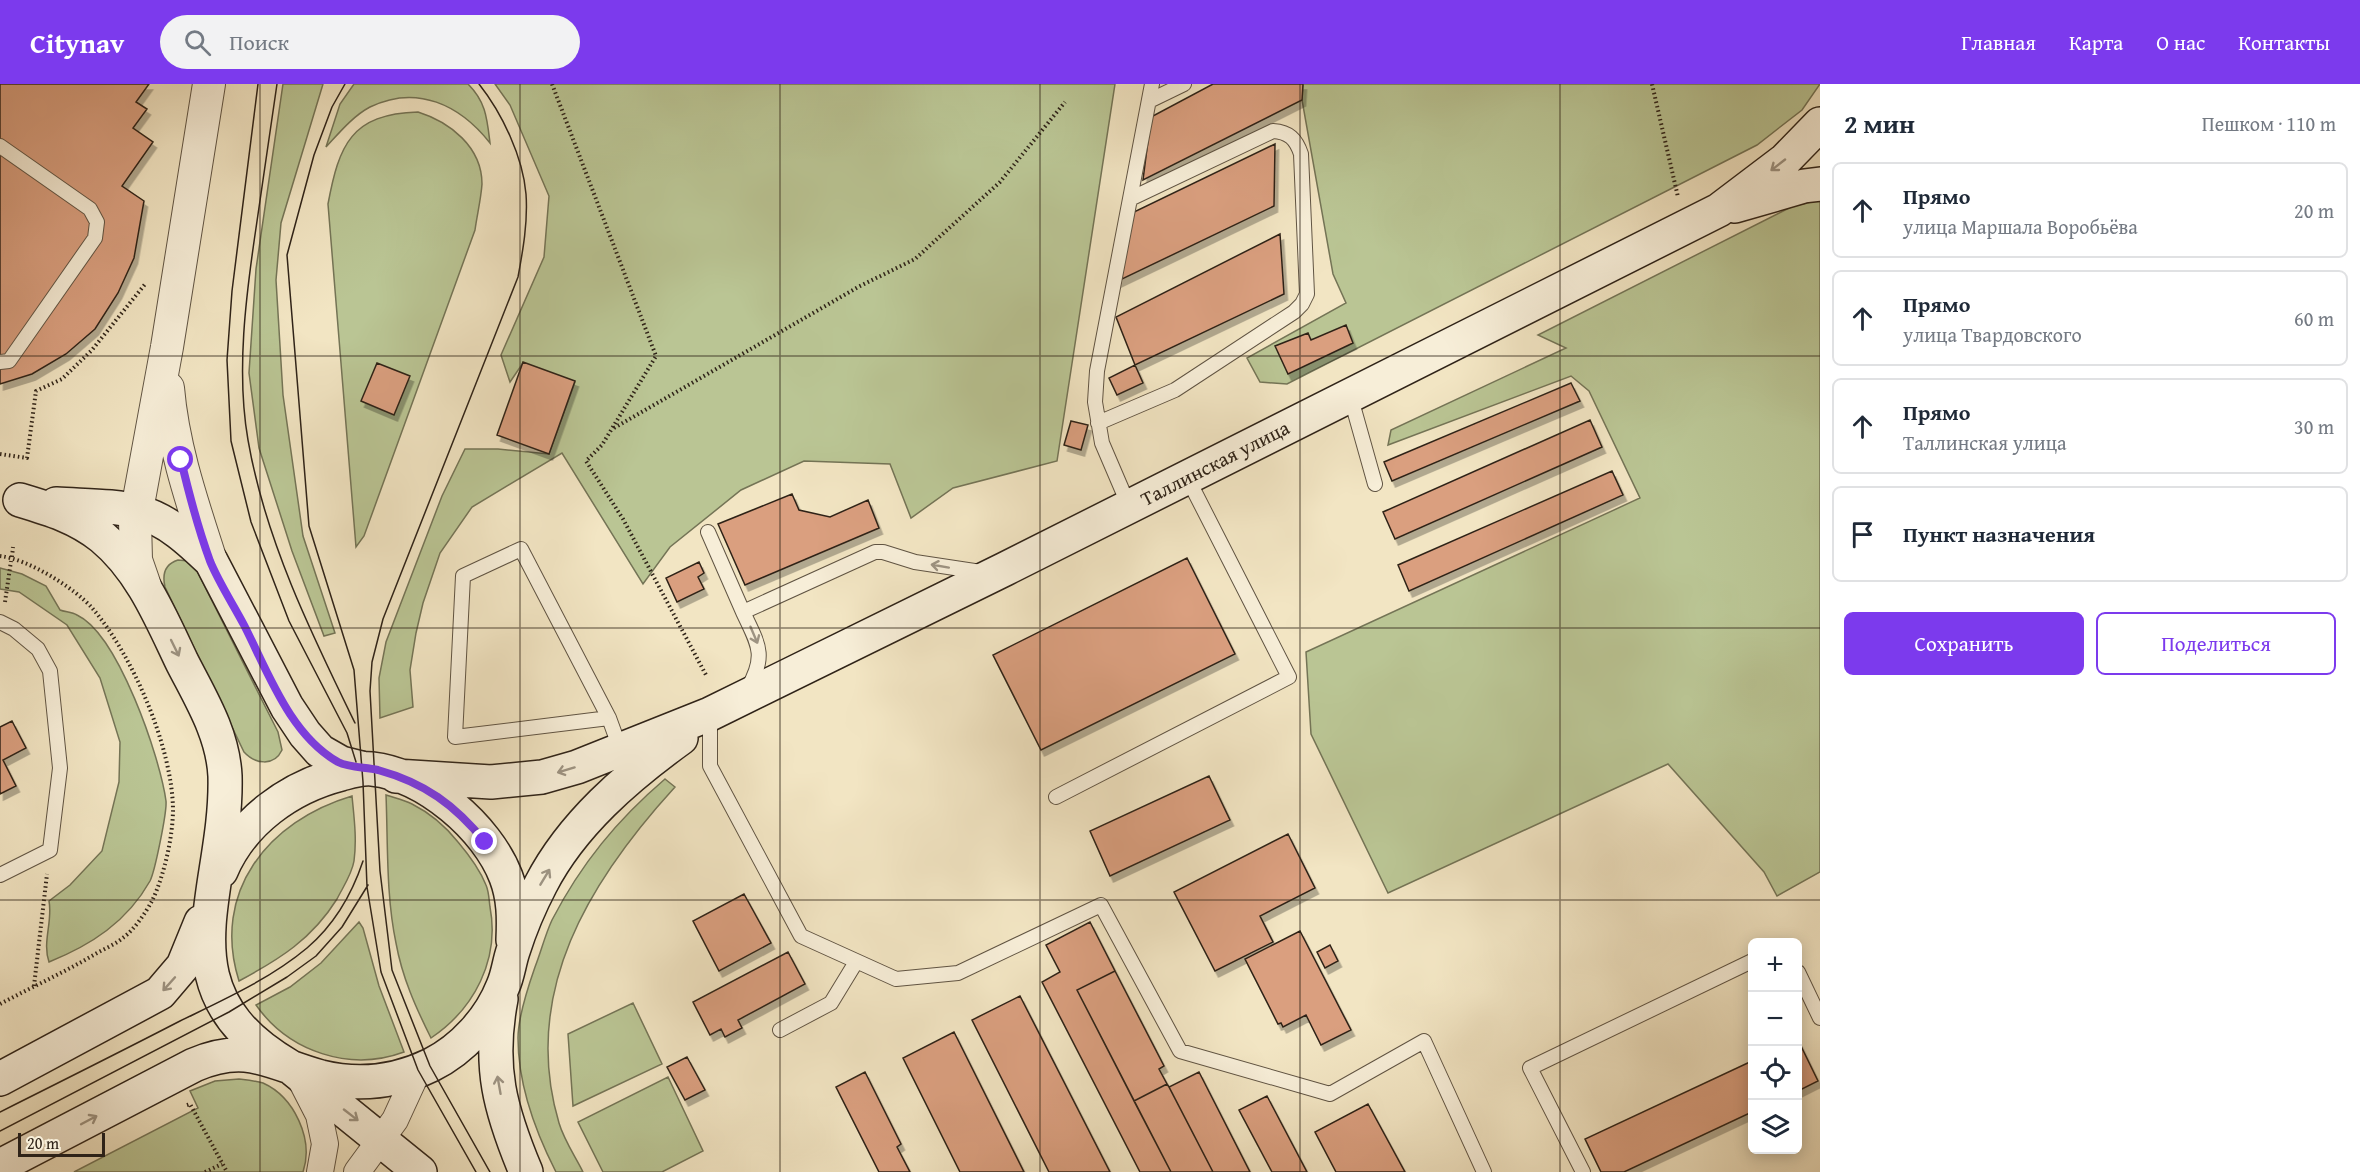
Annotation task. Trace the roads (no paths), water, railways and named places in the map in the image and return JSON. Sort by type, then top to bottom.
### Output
[{"type":"main road","name":"Таллинская улица","points":[[396,776],[491,782],[526,779],[568,770],[616,766],[710,714],[1719,210],[1785,160],[1820,124]]},
{"type":"main road","name":"Таллинская улица","points":[[1719,210],[1804,186],[1820,184]]},
{"type":"main road","points":[[10,499],[137,511],[174,529],[211,561],[286,707],[305,734],[321,751],[340,763],[361,768]]},
{"type":"main road","points":[[10,499],[61,512],[83,523],[100,536],[134,572],[149,595],[213,723],[222,753],[225,778],[224,805],[212,894]]},
{"type":"main road","name":"Таллинская улица","points":[[0,1166],[209,1059],[238,1053],[260,1057],[318,1076],[354,1083],[389,1080],[418,1070],[448,1054],[467,1038],[488,1014],[504,986],[513,950],[541,884],[565,846],[587,820],[629,779],[710,714]]},
{"type":"main road","name":"Таллинская улица","points":[[0,1079],[160,993],[183,966],[227,856],[247,829],[272,807],[300,789],[327,777],[361,768],[375,769],[429,789],[455,808],[485,842],[505,876],[514,906],[513,950]]},
{"type":"main road","name":"Таллинская улица","points":[[212,894],[207,949],[214,985],[238,1025],[267,1053],[289,1066]]},
{"type":"main road","points":[[504,986],[496,1026],[495,1067],[501,1100],[526,1172]]},
{"type":"main road","points":[[289,1066],[420,1172]]},
{"type":"street","points":[[149,595],[136,560],[137,511],[167,347],[209,84]]},
{"type":"street","points":[[167,347],[174,432],[189,495],[211,561]]},
{"type":"street","points":[[289,1066],[303,1083],[319,1115],[325,1144],[320,1172]]},
{"type":"street","points":[[357,1172],[395,1120],[418,1070]]},
{"type":"lane","points":[[1129,506],[1102,443],[1095,402],[1097,371],[1152,84]]},
{"type":"lane","points":[[1149,101],[1184,84]]},
{"type":"lane","points":[[1098,423],[1175,390],[1294,312],[1302,304],[1307,294],[1301,154],[1297,142],[1284,132],[1273,131],[1130,199]]},
{"type":"lane","points":[[0,146],[90,209],[97,222],[95,238],[9,361],[0,362]]},
{"type":"lane","points":[[1350,395],[1376,484]]},
{"type":"lane","points":[[1056,797],[1289,677],[1187,477]]},
{"type":"lane","points":[[708,532],[761,656],[750,687],[740,699]]},
{"type":"lane","points":[[587,820],[616,766],[609,718],[521,549],[463,576],[455,737],[609,718]]},
{"type":"lane","points":[[743,612],[874,552],[963,570],[998,572]]},
{"type":"lane","points":[[0,622],[14,629],[38,649],[50,671],[60,768],[50,850],[0,876]]},
{"type":"lane","points":[[710,714],[710,766],[801,936],[896,979],[958,973],[1101,905],[1180,1051],[1330,1094],[1424,1041],[1484,1172]]},
{"type":"lane","points":[[780,1030],[831,1003],[856,962]]},
{"type":"lane","points":[[1583,1172],[1530,1068],[1748,964]]},
{"type":"lane","points":[[1802,982],[1820,1018]]},
{"type":"tram line","points":[[258,84],[232,291],[227,360],[231,441],[251,522],[289,621],[347,733],[356,762]]},
{"type":"tram line","points":[[277,84],[246,307],[243,361],[244,414],[256,477],[278,549],[306,620],[355,723]]},
{"type":"tram line","points":[[345,84],[332,107],[314,155],[287,255],[309,526],[354,670],[363,782],[367,887],[381,972],[418,1070],[476,1172]]},
{"type":"tram line","points":[[479,84],[496,108],[521,165],[526,194],[526,215],[520,267],[383,619],[372,662],[370,691],[380,871],[392,970],[430,1066],[490,1172]]},
{"type":"tram line","points":[[0,1112],[278,970],[317,939],[334,919],[348,897],[363,861]]},
{"type":"tram line","points":[[0,1131],[229,1012],[287,977],[316,956],[342,927],[368,885]]}]
